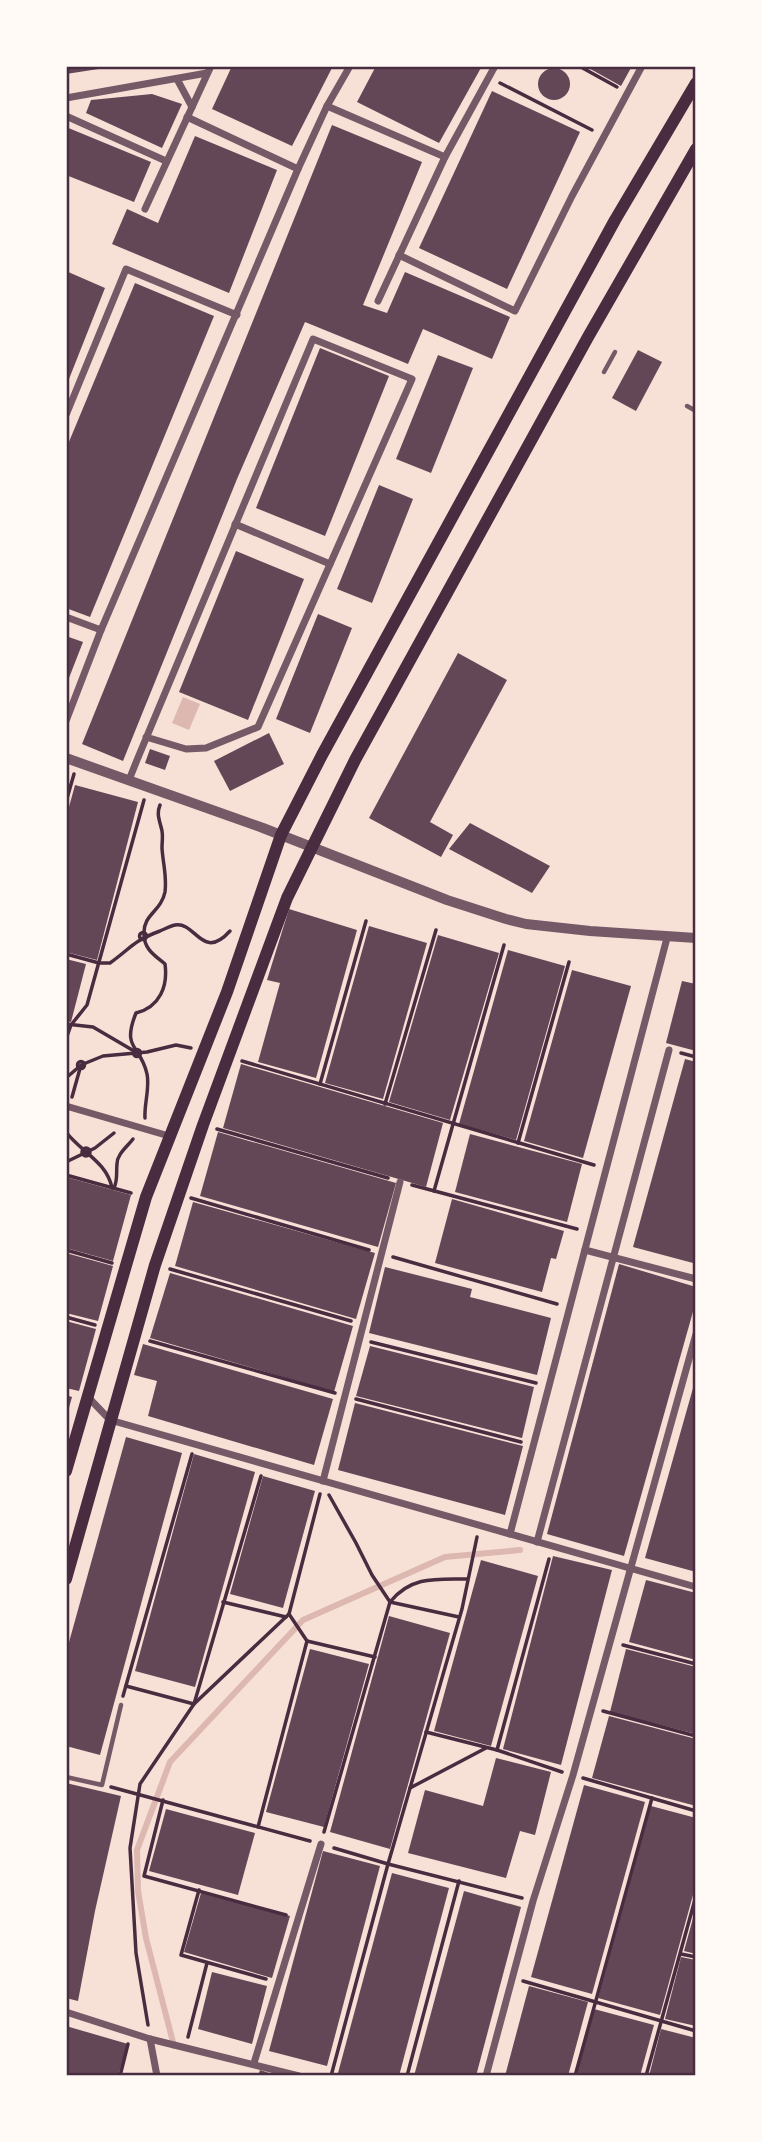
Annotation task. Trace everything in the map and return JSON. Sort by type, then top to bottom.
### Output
[{"type":"main road","points":[[66,1471],[146,1197],[203,1051],[281,835],[321,755],[615,220],[695,83]]},
{"type":"main road","points":[[66,1579],[155,1265],[203,1125],[287,898],[355,760],[695,149]]},
{"type":"street","points":[[66,721],[101,630],[298,169],[327,106],[350,66]]},
{"type":"street","points":[[378,301],[445,157],[495,66]]},
{"type":"street","points":[[399,255],[515,311],[603,136],[642,66]]},
{"type":"street","points":[[66,98],[177,79],[209,70]]},
{"type":"street","points":[[145,209],[209,70]]},
{"type":"street","points":[[177,79],[192,107]]},
{"type":"street","points":[[327,106],[445,157]]},
{"type":"street","points":[[66,116],[166,161]]},
{"type":"street","points":[[187,117],[298,169]]},
{"type":"street","points":[[66,415],[126,269],[237,315]]},
{"type":"street","points":[[129,780],[146,737],[235,524],[313,340],[412,379],[258,727],[206,748],[186,749],[146,737]]},
{"type":"street","points":[[235,524],[330,564]]},
{"type":"street","points":[[66,617],[101,630]]},
{"type":"street","points":[[72,760],[281,835],[447,900],[506,919],[577,930],[695,938]]},
{"type":"street","points":[[509,1534],[667,938]]},
{"type":"street","points":[[537,1542],[669,1050]]},
{"type":"street","points":[[67,1106],[169,1136]]},
{"type":"street","points":[[323,1481],[400,1182]]},
{"type":"street","points":[[585,1250],[695,1279]]},
{"type":"street","points":[[486,2076],[533,1901],[572,1775],[695,1334]]},
{"type":"street","points":[[88,1396],[110,1420],[695,1587]]},
{"type":"street","points":[[254,2063],[321,1844]]},
{"type":"street","points":[[66,2012],[186,2049],[254,2063],[299,2076]]},
{"type":"street","points":[[150,2039],[156,2076]]},
{"type":"lane","points":[[604,372],[615,352]]},
{"type":"lane","points":[[687,406],[695,411]]},
{"type":"lane","points":[[66,1777],[102,1785],[121,1705]]},
{"type":"path","points":[[579,66],[626,92]]},
{"type":"path","points":[[488,77],[603,136]]},
{"type":"path","points":[[66,802],[72,760]]},
{"type":"path","points":[[66,1039],[69,1025],[87,1005],[148,786]]},
{"type":"path","points":[[147,1130],[144,1115],[148,1074],[132,1045],[129,1028],[136,1013],[151,1006],[161,996],[167,979],[165,964],[147,949],[144,937],[144,922],[162,904],[165,890],[167,872],[163,859],[163,833],[157,814],[164,793]]},
{"type":"path","points":[[66,954],[110,963],[144,937],[176,925],[188,926],[200,941],[212,943],[225,937],[236,925],[253,916]]},
{"type":"path","points":[[320,1084],[366,921]]},
{"type":"path","points":[[385,1104],[436,930]]},
{"type":"path","points":[[434,1191],[504,945]]},
{"type":"path","points":[[518,1143],[569,962]]},
{"type":"path","points":[[69,1025],[83,1024],[93,1027],[137,1053]]},
{"type":"path","points":[[66,1079],[81,1066],[103,1056],[176,1045],[203,1051]]},
{"type":"path","points":[[230,1058],[606,1168]]},
{"type":"path","points":[[67,1106],[81,1066]]},
{"type":"path","points":[[66,1162],[127,1124]]},
{"type":"path","points":[[113,1188],[118,1178],[116,1164],[120,1153],[138,1128]]},
{"type":"path","points":[[66,1132],[106,1170],[113,1188]]},
{"type":"path","points":[[66,1175],[146,1197]]},
{"type":"path","points":[[66,1250],[124,1266]]},
{"type":"path","points":[[155,1265],[363,1325]]},
{"type":"path","points":[[66,1317],[107,1328]]},
{"type":"path","points":[[359,1339],[549,1387]]},
{"type":"path","points":[[121,1705],[195,1444]]},
{"type":"path","points":[[194,1704],[265,1464]]},
{"type":"path","points":[[323,1481],[375,1580],[390,1602],[459,1617]]},
{"type":"path","points":[[150,2039],[136,1953],[130,1848],[140,1784],[194,1704],[267,1632],[287,1616],[323,1481]]},
{"type":"path","points":[[497,1750],[552,1546]]},
{"type":"path","points":[[331,2076],[459,1617],[475,1549]]},
{"type":"path","points":[[321,1844],[390,1602],[400,1590],[424,1580],[467,1579]]},
{"type":"path","points":[[223,1602],[287,1616],[307,1641],[376,1657]]},
{"type":"path","points":[[258,1827],[307,1641]]},
{"type":"path","points":[[608,1641],[695,1664]]},
{"type":"path","points":[[126,1685],[194,1704]]},
{"type":"path","points":[[590,1708],[695,1736]]},
{"type":"path","points":[[426,1732],[497,1750],[695,1811]]},
{"type":"path","points":[[410,1788],[486,1748]]},
{"type":"path","points":[[102,1785],[533,1901]]},
{"type":"path","points":[[575,2076],[652,1798]]},
{"type":"path","points":[[163,1800],[144,1876],[298,1919]]},
{"type":"path","points":[[407,2076],[459,1881]]},
{"type":"path","points":[[199,1890],[181,1955],[278,1983]]},
{"type":"path","points":[[646,2076],[695,1896]]},
{"type":"path","points":[[680,1953],[695,1957]]},
{"type":"path","points":[[186,2049],[207,1963]]},
{"type":"path","points":[[514,1978],[695,2031]]},
{"type":"path","points":[[120,2076],[131,2033]]},
{"type":"shaded area","points":[[183,697],[200,704],[189,730],[172,723]]},
{"type":"building","points":[[66,66],[105,66],[105,68],[66,74]]},
{"type":"building","points":[[232,66],[333,66],[292,146],[212,109]]},
{"type":"building","points":[[376,66],[482,66],[439,143],[357,102]]},
{"type":"building","points":[[585,66],[632,66],[621,86]]},
{"type":"building","points":[[554,68],[565,73],[570,84],[565,95],[554,100],[543,95],[538,84],[543,73]]},
{"type":"building","points":[[492,91],[580,132],[507,289],[419,248]]},
{"type":"building","points":[[152,94],[182,104],[162,148],[86,113],[91,100]]},
{"type":"building","points":[[332,125],[422,162],[363,305],[387,313],[405,272],[510,317],[492,359],[423,329],[408,364],[305,322],[237,479],[123,761],[82,744]]},
{"type":"building","points":[[66,127],[151,162],[134,202],[66,175]]},
{"type":"building","points":[[195,136],[277,170],[229,293],[112,244],[127,209],[158,223]]},
{"type":"building","points":[[66,271],[105,288],[67,384],[66,384]]},
{"type":"building","points":[[135,283],[214,316],[90,617],[66,608],[66,449]]},
{"type":"building","points":[[320,348],[389,376],[325,536],[256,508]]},
{"type":"building","points":[[638,350],[662,362],[636,411],[612,398]]},
{"type":"building","points":[[438,355],[473,368],[431,473],[396,459]]},
{"type":"building","points":[[379,485],[413,499],[372,603],[337,589]]},
{"type":"building","points":[[236,551],[304,579],[248,720],[179,692]]},
{"type":"building","points":[[318,614],[352,628],[310,733],[276,719]]},
{"type":"building","points":[[66,636],[83,642],[67,683],[66,683]]},
{"type":"building","points":[[458,653],[507,680],[430,822],[453,835],[441,857],[369,818]]},
{"type":"building","points":[[269,733],[284,764],[230,791],[214,761]]},
{"type":"building","points":[[150,749],[170,756],[165,770],[145,763]]},
{"type":"building","points":[[75,785],[138,802],[97,960],[66,952],[66,818]]},
{"type":"building","points":[[470,823],[550,866],[532,893],[449,849]]},
{"type":"building","points":[[289,909],[357,930],[316,1078],[258,1062],[280,983],[267,980]]},
{"type":"building","points":[[369,926],[427,943],[383,1099],[325,1083]]},
{"type":"building","points":[[438,935],[499,953],[450,1120],[389,1102]]},
{"type":"building","points":[[508,950],[565,966],[516,1140],[459,1124]]},
{"type":"building","points":[[66,959],[86,964],[71,1022],[66,1021]]},
{"type":"building","points":[[572,970],[631,986],[583,1158],[524,1141]]},
{"type":"building","points":[[682,981],[696,984],[696,1051],[666,1043]]},
{"type":"building","points":[[685,1059],[696,1062],[696,1253],[693,1263],[633,1247]]},
{"type":"building","points":[[241,1064],[443,1123],[426,1187],[223,1128]]},
{"type":"building","points":[[218,1132],[396,1183],[378,1247],[200,1196]]},
{"type":"building","points":[[470,1134],[582,1164],[567,1222],[455,1192]]},
{"type":"building","points":[[66,1177],[131,1195],[113,1261],[66,1248]]},
{"type":"building","points":[[452,1199],[564,1231],[556,1259],[551,1258],[542,1292],[435,1263]]},
{"type":"building","points":[[193,1202],[375,1253],[356,1319],[175,1266]]},
{"type":"building","points":[[66,1253],[113,1266],[98,1321],[66,1313]]},
{"type":"building","points":[[619,1264],[696,1287],[696,1301],[624,1556],[547,1534]]},
{"type":"building","points":[[385,1267],[472,1289],[470,1297],[551,1318],[537,1375],[369,1333]]},
{"type":"building","points":[[170,1273],[353,1326],[334,1392],[150,1338]]},
{"type":"building","points":[[66,1321],[96,1329],[79,1391],[66,1388]]},
{"type":"building","points":[[143,1344],[333,1399],[314,1465],[148,1416],[157,1381],[134,1375]]},
{"type":"building","points":[[370,1346],[534,1387],[522,1438],[356,1396]]},
{"type":"building","points":[[696,1381],[696,1572],[645,1558]]},
{"type":"building","points":[[66,1395],[72,1397],[67,1415],[66,1415]]},
{"type":"building","points":[[355,1403],[523,1446],[505,1515],[338,1470]]},
{"type":"building","points":[[126,1437],[182,1453],[100,1755],[66,1746],[66,1653]]},
{"type":"building","points":[[194,1454],[255,1472],[195,1687],[135,1671]]},
{"type":"building","points":[[263,1476],[315,1491],[283,1608],[230,1594]]},
{"type":"building","points":[[553,1556],[612,1570],[561,1765],[503,1749]]},
{"type":"building","points":[[481,1560],[538,1576],[491,1746],[434,1731]]},
{"type":"building","points":[[646,1580],[696,1593],[696,1660],[629,1642]]},
{"type":"building","points":[[389,1616],[450,1633],[390,1849],[330,1832]]},
{"type":"building","points":[[310,1649],[369,1664],[324,1827],[266,1812]]},
{"type":"building","points":[[626,1649],[696,1667],[696,1734],[610,1712]]},
{"type":"building","points":[[609,1716],[696,1739],[696,1806],[592,1778]]},
{"type":"building","points":[[496,1758],[551,1772],[535,1835],[520,1831],[506,1878],[408,1853],[425,1790],[483,1806]]},
{"type":"building","points":[[66,1783],[121,1796],[78,2001],[66,1998]]},
{"type":"building","points":[[584,1785],[645,1802],[592,1994],[531,1977]]},
{"type":"building","points":[[651,1806],[696,1818],[696,1884],[660,2015],[598,1998]]},
{"type":"building","points":[[166,1809],[255,1833],[238,1895],[149,1871]]},
{"type":"building","points":[[323,1851],[380,1866],[327,2066],[269,2051]]},
{"type":"building","points":[[392,1873],[449,1888],[399,2076],[349,2076],[338,2073]]},
{"type":"building","points":[[464,1891],[521,1907],[476,2076],[414,2076]]},
{"type":"building","points":[[201,1893],[290,1916],[272,1978],[184,1952]]},
{"type":"building","points":[[696,1911],[696,1954],[684,1951]]},
{"type":"building","points":[[681,1957],[696,1960],[696,2026],[665,2019]]},
{"type":"building","points":[[212,1972],[267,1986],[252,2044],[198,2029]]},
{"type":"building","points":[[529,1986],[588,2002],[568,2076],[505,2076]]},
{"type":"building","points":[[594,2009],[654,2025],[640,2076],[576,2076]]},
{"type":"building","points":[[66,2026],[128,2044],[118,2076],[66,2076]]},
{"type":"building","points":[[661,2029],[696,2038],[696,2076],[649,2076]]},
{"type":"building","points":[[260,2070],[275,2075],[275,2076],[258,2076]]},
{"type":"waterway","points":[[174,2046],[146,1938],[138,1891],[137,1850],[170,1762],[303,1620],[445,1557],[520,1550]]}]
